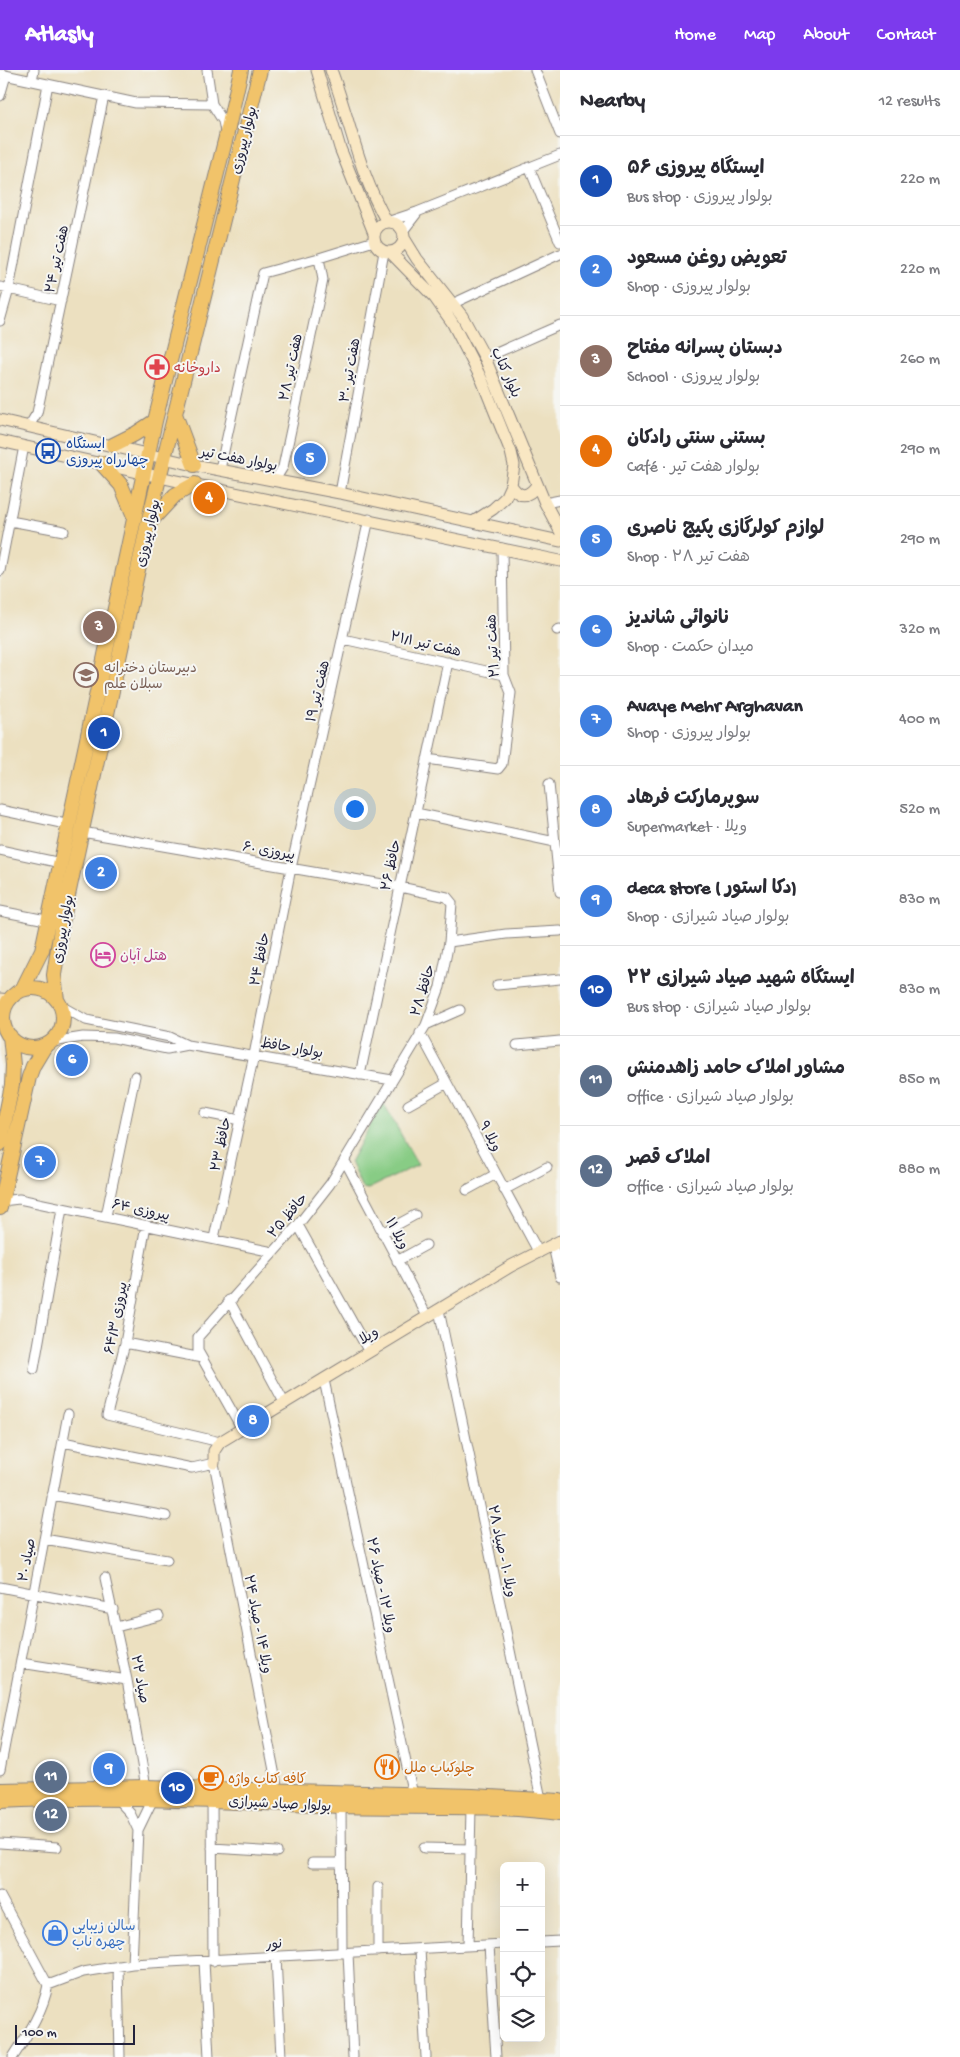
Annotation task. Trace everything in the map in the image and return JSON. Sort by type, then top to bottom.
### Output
[{"type":"main road","name":"بولوار پیروزی","points":[[59,1003],[54,975],[61,928],[148,523],[260,70]]},
{"type":"main road","name":"بولوار پیروزی","points":[[22,990],[42,950],[155,421],[240,76]]},
{"type":"main road","points":[[240,76],[256,87]]},
{"type":"main road","points":[[175,414],[194,465]]},
{"type":"main road","points":[[113,445],[155,421]]},
{"type":"main road","points":[[101,462],[121,485],[134,516]]},
{"type":"main road","points":[[148,523],[175,495],[195,484]]},
{"type":"main road","points":[[1,1205],[33,1066],[48,1044],[61,1030],[63,1014],[59,1003],[45,990],[37,988],[22,990],[5,999],[2,1021],[15,1042],[30,1048],[48,1044]]},
{"type":"main road","points":[[0,1144],[2,1124],[12,1085],[13,1065],[10,1036]]},
{"type":"main road","name":"بولوار صیاد شیرازی","points":[[0,1790],[150,1793],[278,1791],[413,1795],[428,1801],[471,1807],[560,1813]]},
{"type":"main road","name":"بولوار صیاد شیرازی","points":[[0,1801],[117,1799],[150,1793],[212,1800],[341,1806],[428,1801],[541,1799],[560,1801]]},
{"type":"street","points":[[32,81],[34,70]]},
{"type":"street","points":[[207,70],[212,104],[223,120],[226,137]]},
{"type":"street","points":[[317,70],[340,148],[379,249],[387,252],[397,250],[402,245],[403,235],[417,212]]},
{"type":"street","points":[[534,70],[560,134]]},
{"type":"street","points":[[335,71],[353,143],[372,196],[387,222],[398,225],[403,235]]},
{"type":"street","points":[[0,96],[3,74],[136,103],[212,104]]},
{"type":"street","points":[[0,321],[4,288],[48,84]]},
{"type":"street","name":"هفت تیر ۲۴","points":[[29,426],[37,413],[104,96]]},
{"type":"street","points":[[374,237],[376,227],[387,222],[417,212],[560,155]]},
{"type":"street","points":[[529,167],[560,242]]},
{"type":"street","name":"بلوار کتاب","points":[[403,235],[417,259],[462,316],[485,358],[537,485],[560,531]]},
{"type":"street","points":[[220,469],[263,273],[318,258],[374,237]]},
{"type":"street","name":"بلوار کتاب","points":[[387,252],[435,298],[446,314],[482,380],[511,452],[514,465],[511,485],[505,498],[493,509],[473,522]]},
{"type":"street","name":"هفت تیر ۳۰","points":[[340,493],[387,252]]},
{"type":"street","points":[[452,304],[560,254]]},
{"type":"street","name":"هفت تیر ۲۸","points":[[275,480],[283,467],[323,280],[318,258]]},
{"type":"street","points":[[4,288],[61,301]]},
{"type":"street","points":[[485,358],[560,325]]},
{"type":"street","name":"بولوار هفت تیر","points":[[0,420],[194,465],[340,493],[560,541]]},
{"type":"street","points":[[0,441],[560,561]]},
{"type":"street","points":[[0,571],[24,446]]},
{"type":"street","points":[[511,485],[516,492],[524,495],[532,492],[537,485]]},
{"type":"street","points":[[545,503],[560,500]]},
{"type":"street","name":"هفت تیر ۱۹","points":[[291,868],[370,520]]},
{"type":"street","points":[[10,521],[64,531]]},
{"type":"street","name":"هفت تیر ۲۱","points":[[428,759],[498,769],[502,764],[511,693],[504,674],[502,548]]},
{"type":"street","name":"هفت تیر ۲۱/۱","points":[[342,638],[504,674]]},
{"type":"street","name":"حافظ ۲۶","points":[[360,1075],[448,662]]},
{"type":"street","points":[[549,784],[560,892]]},
{"type":"street","points":[[0,810],[61,824],[68,828]]},
{"type":"street","points":[[416,814],[555,842]]},
{"type":"street","name":"پیروزی ۶۰","points":[[82,832],[400,887],[450,899]]},
{"type":"street","points":[[0,850],[60,863]]},
{"type":"street","name":"حافظ ۲۴","points":[[254,1055],[291,868]]},
{"type":"street","name":"حافظ ۲۸","points":[[392,1080],[426,1025],[440,987],[449,942],[452,902],[450,899]]},
{"type":"street","points":[[0,911],[41,919],[48,923]]},
{"type":"street","points":[[449,942],[506,934],[560,931]]},
{"type":"street","points":[[497,985],[560,979]]},
{"type":"street","points":[[59,1003],[86,1020],[170,1037],[187,1044]]},
{"type":"street","points":[[426,1025],[460,1010]]},
{"type":"street","name":"ویلا ۹","points":[[420,1033],[539,1253]]},
{"type":"street","points":[[48,1044],[83,1037],[114,1038],[167,1049],[187,1044]]},
{"type":"street","points":[[517,1045],[560,1041]]},
{"type":"street","name":"بولوار حافظ","points":[[187,1044],[392,1080]]},
{"type":"street","name":"حافظ ۲۳","points":[[214,1238],[254,1055]]},
{"type":"street","points":[[106,1216],[136,1076]]},
{"type":"street","name":"حافظ ۲۵","points":[[202,1358],[198,1351],[198,1337],[298,1225],[330,1184],[392,1080]]},
{"type":"street","points":[[408,1104],[447,1083]]},
{"type":"street","points":[[205,1113],[240,1120]]},
{"type":"street","name":"ویلا ۱۱","points":[[345,1161],[427,1316]]},
{"type":"street","points":[[504,1190],[547,1167]]},
{"type":"street","points":[[467,1190],[496,1174]]},
{"type":"street","name":"پیروزی ۶۴","points":[[1,1205],[19,1199],[214,1238],[273,1252]]},
{"type":"street","points":[[34,1369],[62,1209]]},
{"type":"street","points":[[382,1233],[416,1215]]},
{"type":"street","name":"پیروزی ۶۴/۳","points":[[146,1225],[125,1343],[107,1415],[220,1442]]},
{"type":"street","points":[[298,1225],[369,1352]]},
{"type":"street","points":[[397,1261],[426,1245]]},
{"type":"street","points":[[558,1245],[560,1277]]},
{"type":"street","name":"ویلا","points":[[220,1442],[511,1266],[558,1245]]},
{"type":"street","points":[[230,1300],[285,1404]]},
{"type":"street","name":"ویلا ۱۰ - صیاد ۲۸","points":[[438,1310],[541,1799]]},
{"type":"street","points":[[125,1343],[202,1358],[242,1429]]},
{"type":"street","name":"ویلا ۱۲ - صیاد ۲۶","points":[[324,1380],[413,1795]]},
{"type":"street","name":"صیاد ۲۰","points":[[0,1770],[68,1414]]},
{"type":"street","points":[[63,1442],[192,1468],[214,1463],[214,1451],[220,1442]]},
{"type":"street","name":"ویلا ۱۴ - صیاد ۲۴","points":[[214,1463],[278,1791]]},
{"type":"street","points":[[52,1496],[166,1516]]},
{"type":"street","points":[[44,1539],[167,1560]]},
{"type":"street","name":"صیاد ۲۲","points":[[105,1578],[150,1793]]},
{"type":"street","points":[[0,1587],[113,1609]]},
{"type":"street","points":[[116,1627],[160,1616]]},
{"type":"street","points":[[21,1662],[127,1680]]},
{"type":"street","points":[[132,1964],[138,1830],[150,1793]]},
{"type":"street","points":[[117,1799],[130,1813],[138,1830]]},
{"type":"street","points":[[209,2057],[208,1961],[212,1800]]},
{"type":"street","points":[[341,1806],[341,1863],[345,1953],[353,2057]]},
{"type":"street","points":[[468,1946],[471,1807]]},
{"type":"street","points":[[0,1843],[57,1847]]},
{"type":"street","points":[[212,1848],[276,1852]]},
{"type":"street","points":[[424,1848],[470,1849]]},
{"type":"street","points":[[312,1863],[341,1863]]},
{"type":"street","points":[[378,1887],[378,1951]]},
{"type":"street","points":[[0,1896],[48,1985],[46,2000],[38,2018],[13,2057]]},
{"type":"street","points":[[545,1942],[560,1941]]},
{"type":"street","name":"نور","points":[[48,1985],[83,1972],[132,1964],[500,1944]]},
{"type":"street","points":[[489,1945],[496,2057]]},
{"type":"street","points":[[420,1949],[426,2057]]},
{"type":"street","points":[[276,1957],[281,2057]]},
{"type":"street","points":[[118,1966],[120,2057]]},
{"type":"green space","points":[[383,1102],[418,1165],[368,1189],[362,1188],[350,1162]]},
{"type":"place","name":"داروخانه","points":[[157,367]]},
{"type":"place","name":"ایستگاه چهارراه پیروزی","points":[[48,451]]},
{"type":"place","name":"لوازم کولرگازی پکیج ناصری","points":[[310,459]]},
{"type":"place","name":"بستنی سنتی رادکان","points":[[209,498]]},
{"type":"place","name":"دبستان پسرانه مفتاح","points":[[99,627]]},
{"type":"place","name":"دبیرستان دخترانه سبلان علم","points":[[86,675]]},
{"type":"place","name":"ایستگاه پیروزی ۵۶","points":[[104,733]]},
{"type":"place","name":"تعویض روغن مسعود","points":[[101,873]]},
{"type":"place","name":"هتل آبان","points":[[103,955]]},
{"type":"place","name":"نانوائی شاندیز","points":[[72,1060]]},
{"type":"place","name":"Avaye Mehr Arghavan","points":[[40,1162]]},
{"type":"place","name":"سوپرمارکت فرهاد","points":[[253,1421]]},
{"type":"place","name":"چلوکباب ملل","points":[[387,1767]]},
{"type":"place","name":"deca store ( دکا استور)","points":[[109,1769]]},
{"type":"place","name":"مشاور املاک حامد زاهدمنش","points":[[51,1777]]},
{"type":"place","name":"کافه کتاب واژه","points":[[211,1778]]},
{"type":"place","name":"ایستگاه شهید صیاد شیرازی ۲۲","points":[[177,1788]]},
{"type":"place","name":"املاک قصر","points":[[51,1815]]},
{"type":"place","name":"سالن زیبایی چهره ناب","points":[[55,1933]]}]
